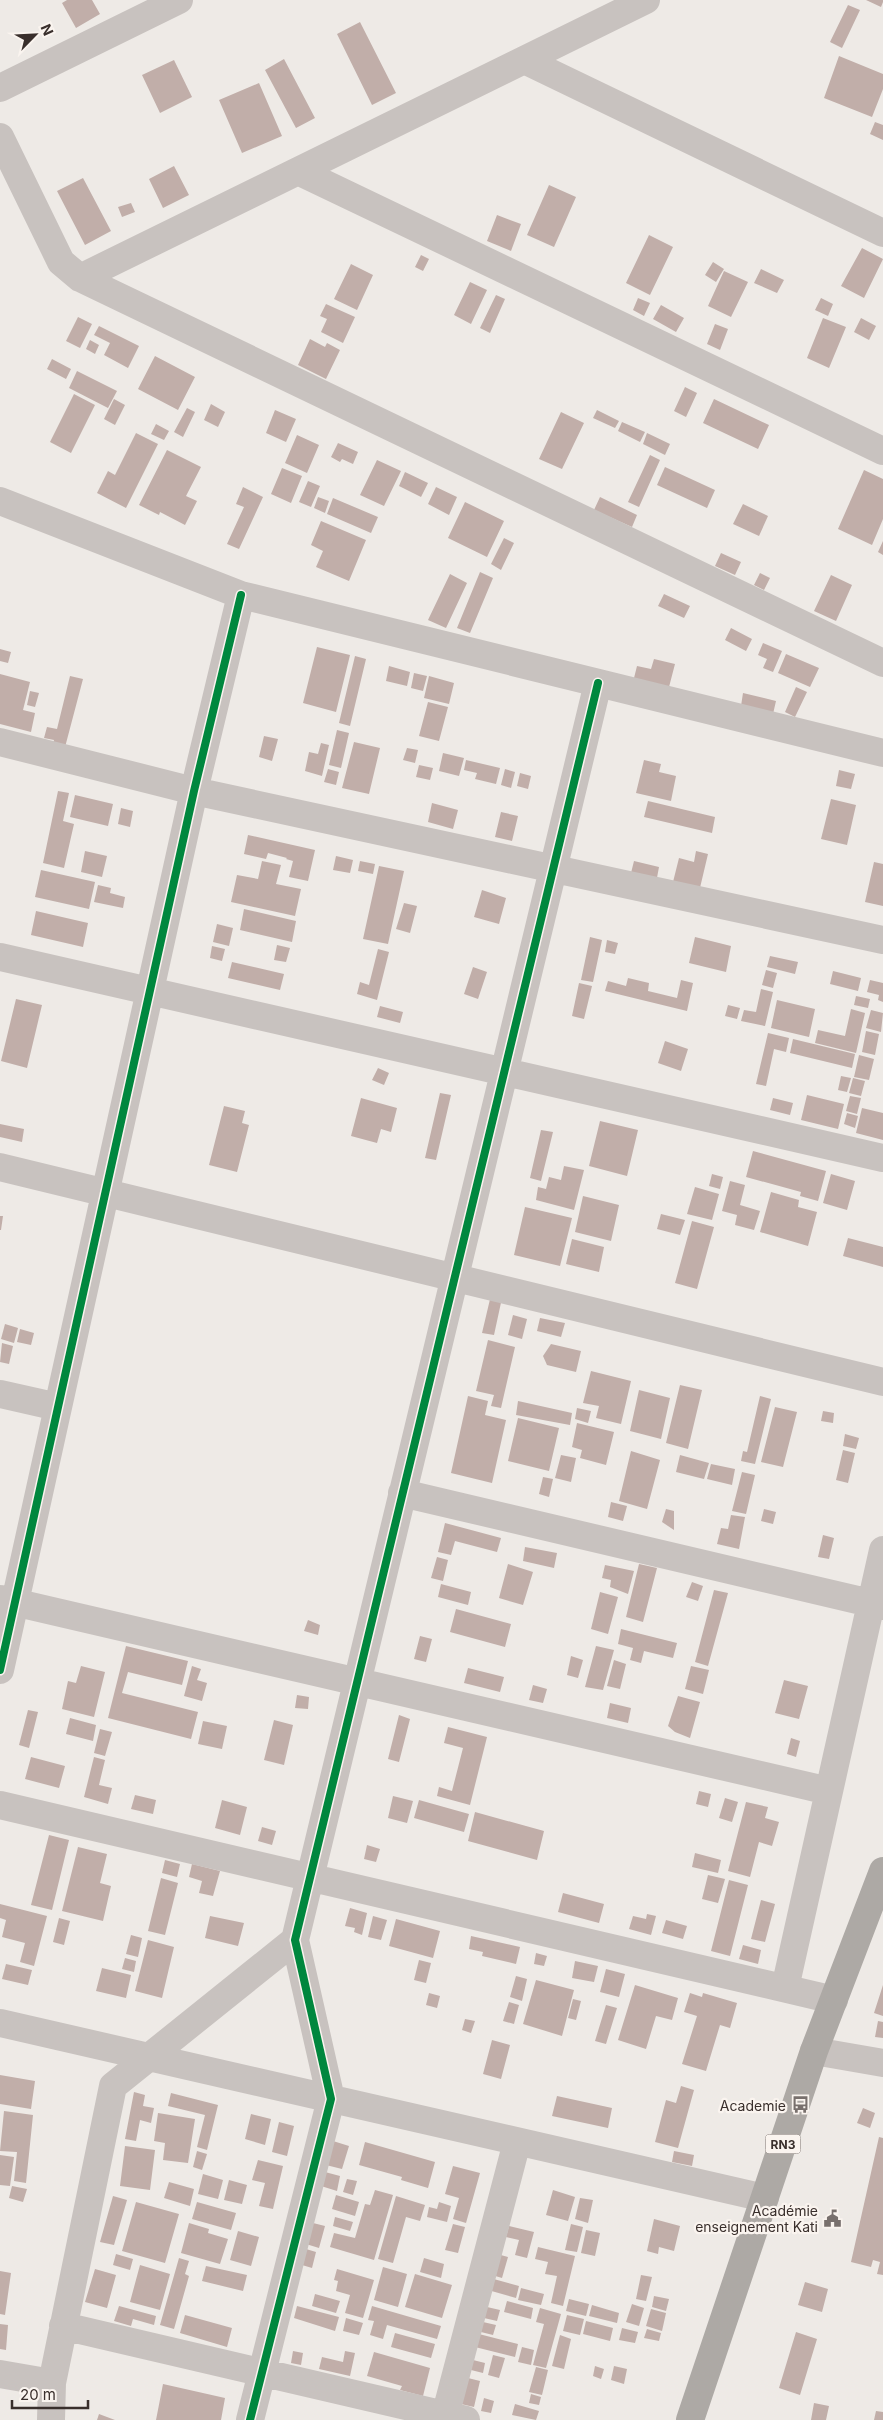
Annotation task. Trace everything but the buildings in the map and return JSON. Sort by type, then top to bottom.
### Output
[{"type":"highway","name":"RN3","points":[[690,2420],[814,2051],[883,1871]]},
{"type":"street","points":[[0,88],[179,0]]},
{"type":"street","points":[[80,278],[646,0]]},
{"type":"street","points":[[524,60],[881,227]]},
{"type":"street","points":[[0,137],[61,262],[80,278],[883,663]]},
{"type":"street","points":[[298,170],[883,451]]},
{"type":"street","points":[[0,501],[241,595],[883,753]]},
{"type":"street","points":[[0,1670],[8,1601],[58,1407],[194,791],[241,595]]},
{"type":"street","points":[[250,2420],[331,2099],[295,1940],[598,683]]},
{"type":"street","points":[[0,742],[194,791],[883,940]]},
{"type":"street","points":[[0,957],[883,1158]]},
{"type":"street","points":[[0,1167],[883,1382]]},
{"type":"street","points":[[0,1394],[58,1407]]},
{"type":"street","points":[[402,1493],[877,1605]]},
{"type":"street","points":[[784,1988],[829,1791],[877,1605],[883,1550]]},
{"type":"street","points":[[8,1601],[829,1791]]},
{"type":"street","points":[[0,1805],[834,2000]]},
{"type":"street","points":[[52,2420],[52,2383],[113,2086],[295,1940]]},
{"type":"street","points":[[0,2023],[765,2198]]},
{"type":"street","points":[[814,2051],[883,2063]]},
{"type":"street","points":[[63,2326],[452,2418],[517,2142]]},
{"type":"street","points":[[0,2374],[52,2383]]},
{"type":"cycle path","points":[[0,1670],[194,791],[241,595]]},
{"type":"cycle path","points":[[250,2420],[331,2099],[295,1940],[598,683]]},
{"type":"place","name":"Academie","points":[[800,2105]]},
{"type":"place","name":"Académie enseignement Kati","points":[[832,2218]]}]
